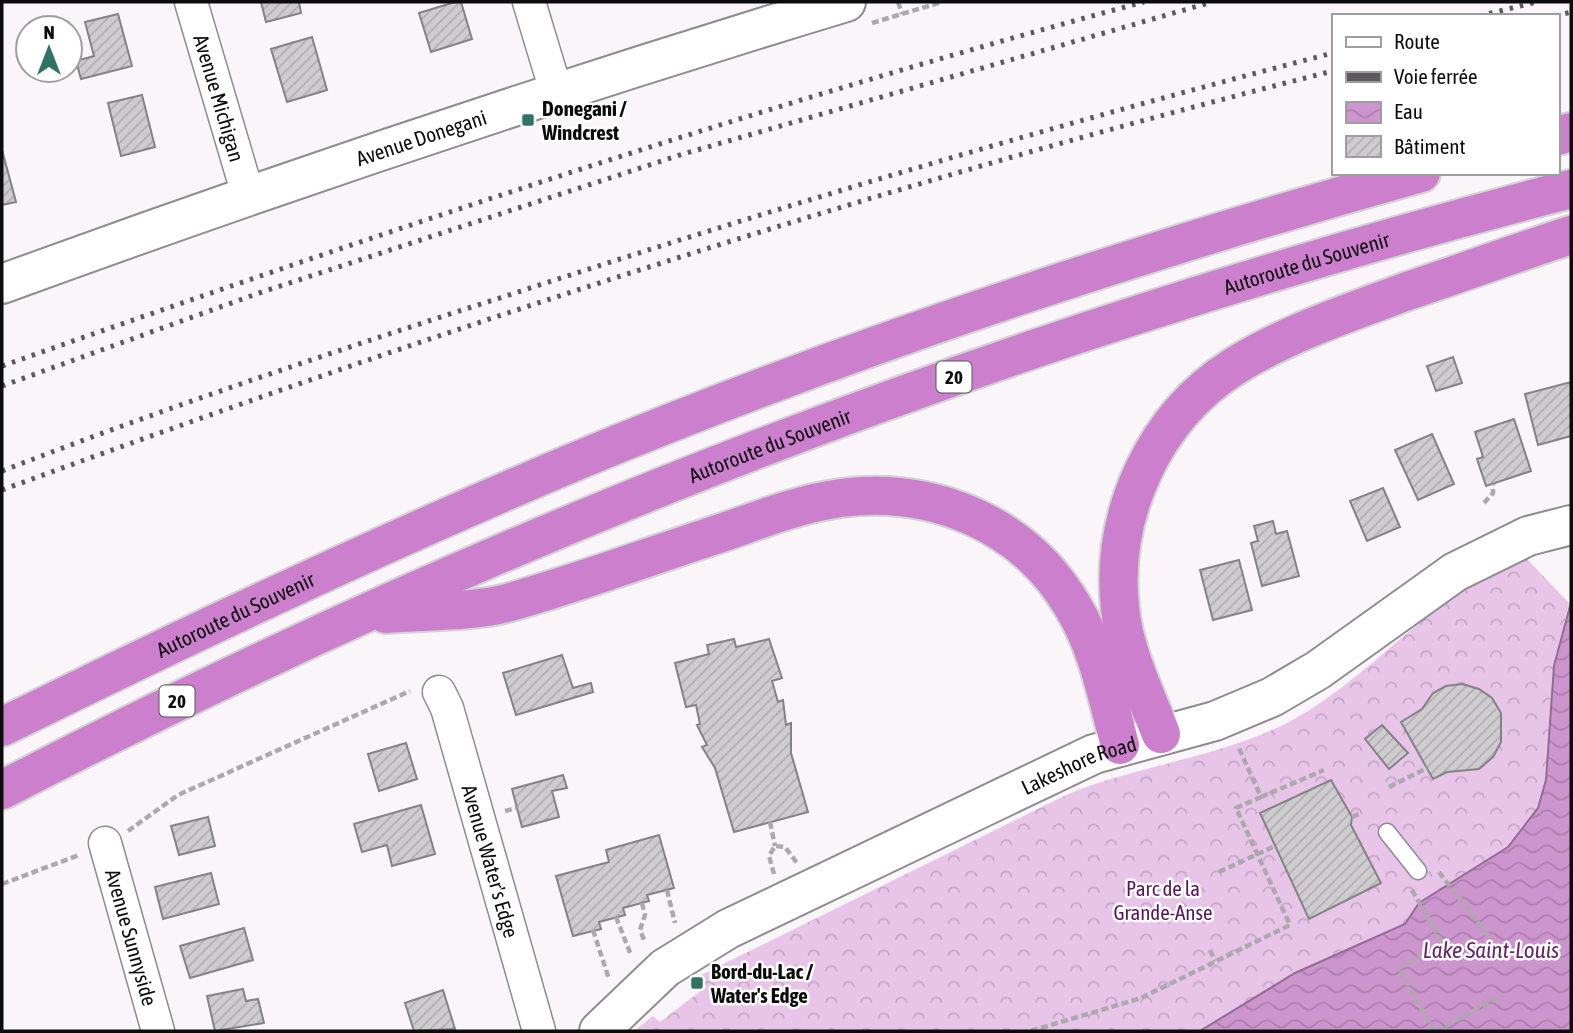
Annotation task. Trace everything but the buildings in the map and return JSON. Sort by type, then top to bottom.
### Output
[{"type":"highway","name":"Autoroute du Souvenir","points":[[2,727],[337,566],[688,417],[1101,269],[1413,175]]},
{"type":"highway","name":"Autoroute du Souvenir","points":[[2,790],[190,694],[356,617],[639,495],[909,393],[1251,279],[1571,189]]},
{"type":"highway","points":[[1161,734],[1125,637],[1118,582],[1125,523],[1133,494],[1160,440],[1175,419],[1215,380],[1236,365],[1283,342],[1368,306],[1571,235]]},
{"type":"highway","points":[[356,617],[504,604],[822,502],[869,496],[926,500],[954,508],[1003,532],[1024,547],[1059,583],[1090,641],[1120,745]]},
{"type":"street","name":"Avenue Michigan","points":[[191,2],[248,195]]},
{"type":"street","points":[[529,2],[556,90]]},
{"type":"street","name":"Avenue Donegani","points":[[2,284],[248,195],[556,90],[846,2]]},
{"type":"street","name":"Lakeshore Road","points":[[599,1031],[665,968],[700,945],[1072,764],[1120,745],[1215,721],[1272,697],[1318,670],[1455,572],[1528,536],[1571,525]]},
{"type":"street","name":"Avenue Water's Edge","points":[[428,691],[447,708],[539,1031]]},
{"type":"street","name":"Avenue Sunnyside","points":[[95,848],[158,1031]]},
{"type":"lane","points":[[1387,832],[1418,871]]},
{"type":"path","points":[[898,2],[902,14]]},
{"type":"path","points":[[1484,503],[1493,492],[1493,484]]},
{"type":"path","points":[[137,827],[178,796],[392,697],[428,691]]},
{"type":"path","points":[[1238,746],[1261,797]]},
{"type":"path","points":[[1389,787],[1427,768]]},
{"type":"path","points":[[1031,1031],[1115,1008],[1290,925],[1236,808],[1324,770]]},
{"type":"path","points":[[1352,817],[1362,813]]},
{"type":"path","points":[[770,822],[775,846],[769,856],[775,875]]},
{"type":"path","points":[[775,846],[785,847],[797,864]]},
{"type":"path","points":[[1219,872],[1275,846]]},
{"type":"path","points":[[2,884],[95,848]]},
{"type":"path","points":[[1437,869],[1492,941]]},
{"type":"path","points":[[1410,887],[1443,944],[1399,968],[1435,1031],[1502,995]]},
{"type":"path","points":[[667,890],[676,924]]},
{"type":"path","points":[[642,903],[645,915],[640,930],[647,946]]},
{"type":"path","points":[[616,917],[632,959]]},
{"type":"path","points":[[593,930],[609,981]]},
{"type":"path","points":[[1210,950],[1215,961]]},
{"type":"green space","name":"Parc de la Grande-Anse","points":[[1526,558],[1569,603],[1554,666],[1546,780],[1539,808],[1508,847],[1419,903],[1405,924],[1295,973],[1200,1031],[634,1031],[653,1016],[660,1022],[706,987],[699,976],[1066,795],[1121,776],[1235,744],[1289,722],[1332,695],[1451,599]]},
{"type":"water","name":"Lake Saint-Louis","points":[[1571,602],[1571,1031],[1200,1031],[1295,973],[1405,924],[1419,903],[1508,847],[1538,808],[1546,780],[1554,666]]},
{"type":"railway","points":[[2,366],[427,220],[712,127],[1144,2]]},
{"type":"railway","points":[[2,386],[259,293],[683,154],[1212,2]]},
{"type":"railway","points":[[1487,14],[1537,2]]},
{"type":"railway","points":[[1559,15],[1571,12]]},
{"type":"railway","points":[[2,471],[320,357],[614,261],[1023,137],[1332,53]]},
{"type":"railway","points":[[2,490],[330,373],[662,263],[996,162],[1332,71]]},
{"type":"place","name":"Donegani / Windcrest","points":[[528,120]]},
{"type":"place","name":"Bord-du-Lac / Water's Edge","points":[[697,983]]}]
